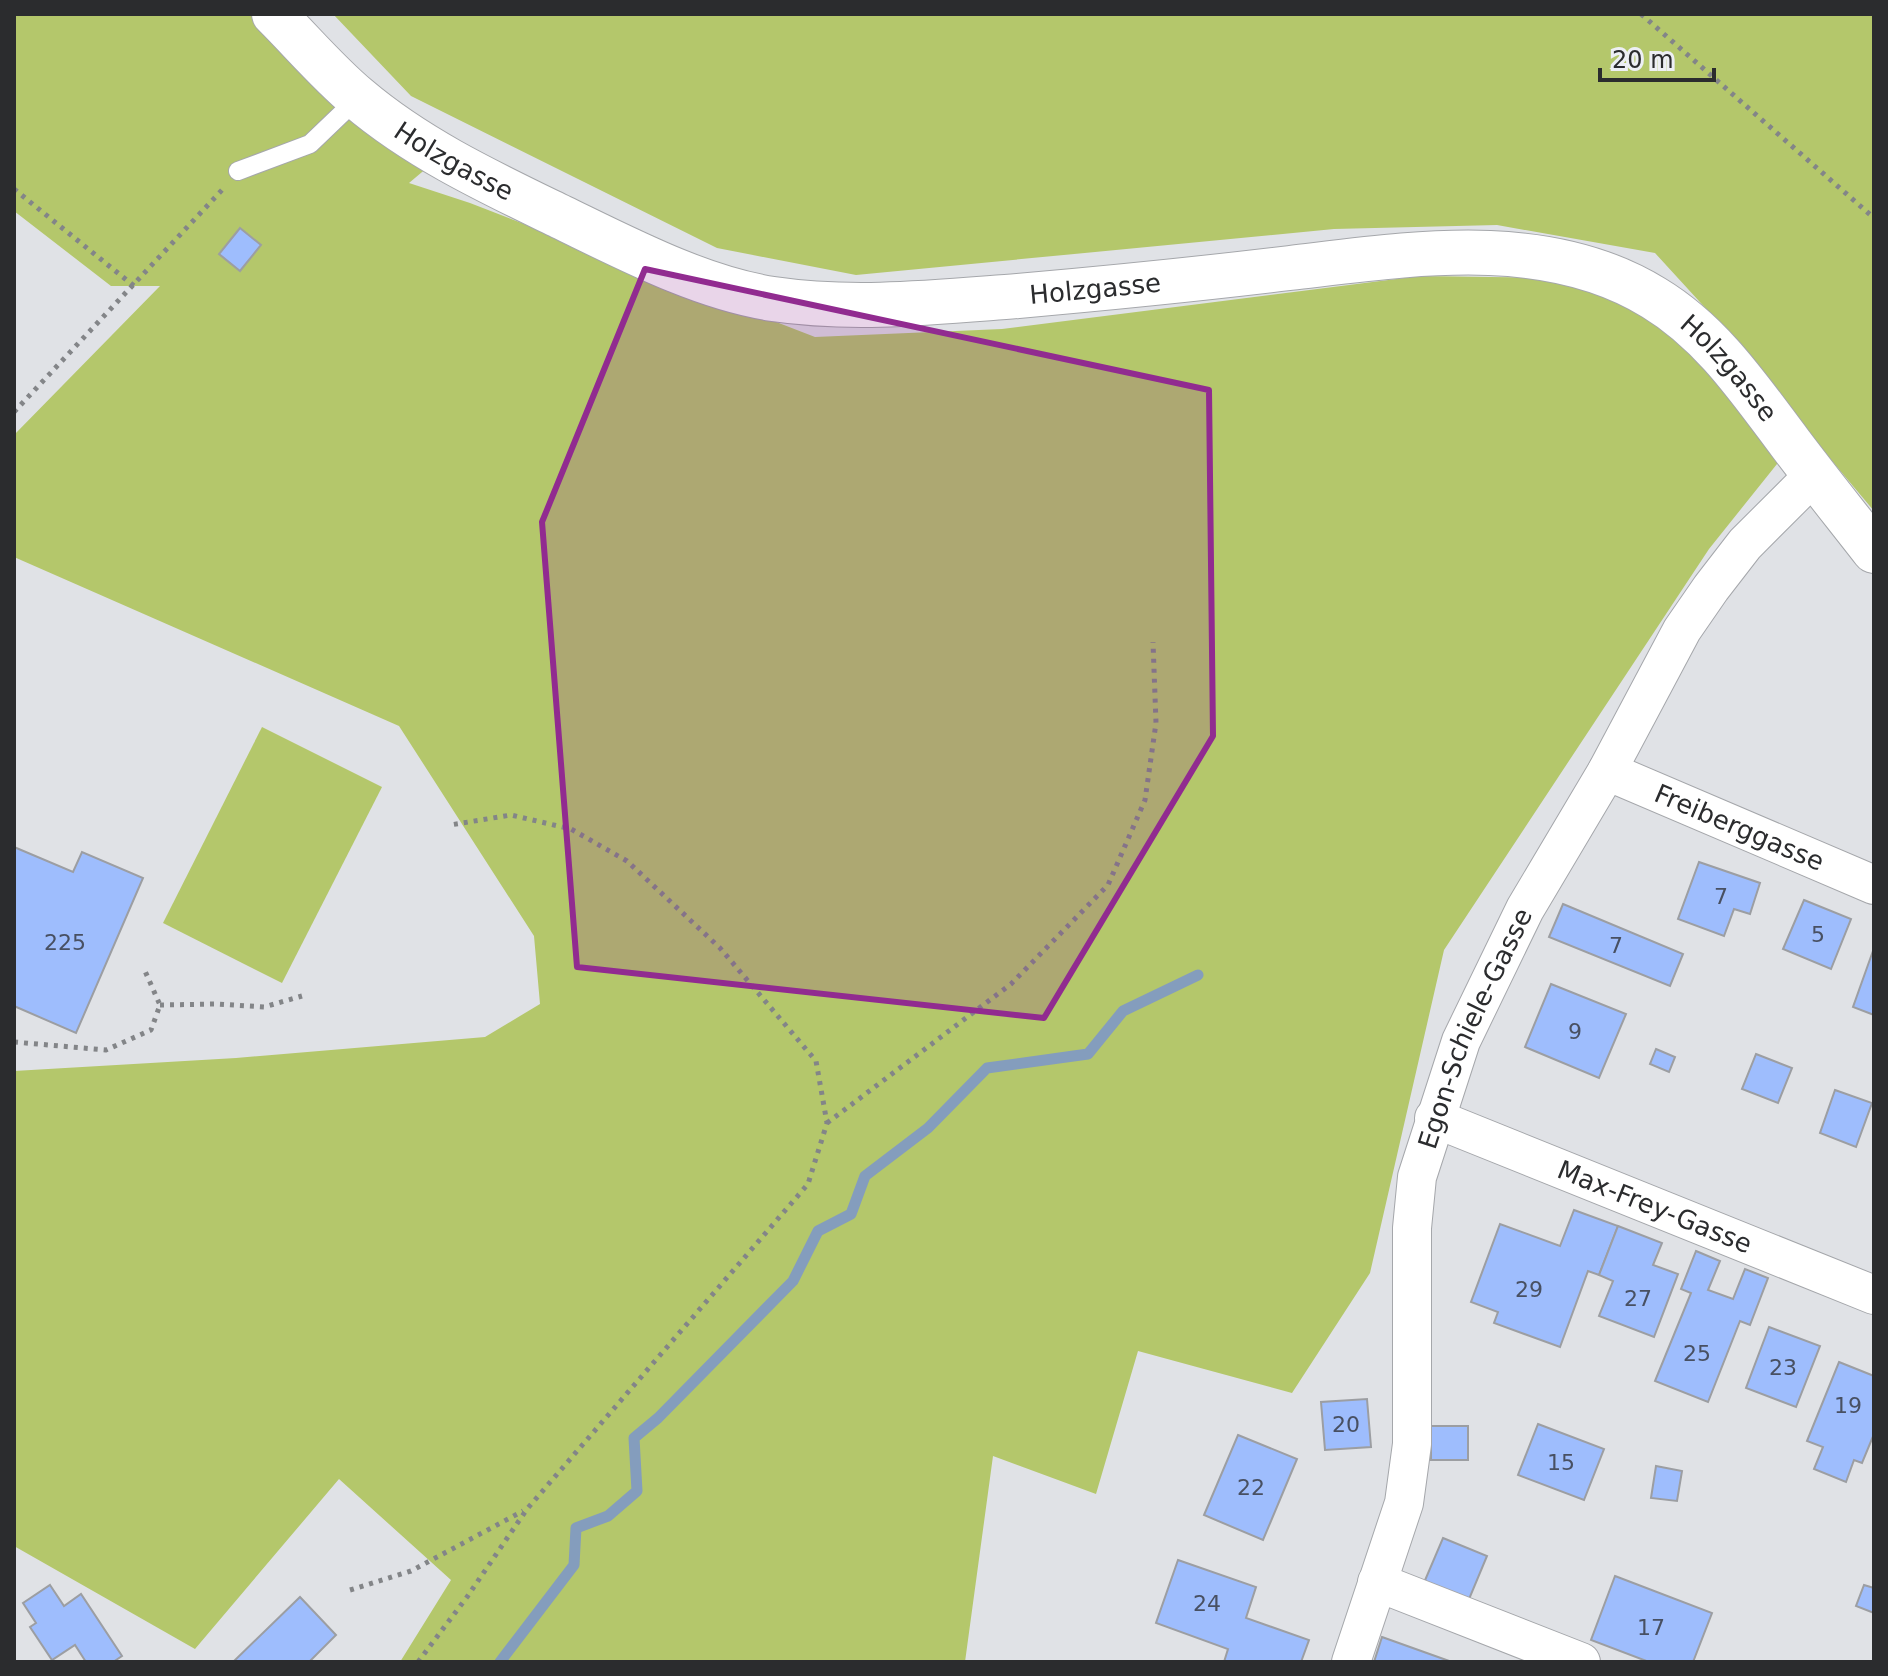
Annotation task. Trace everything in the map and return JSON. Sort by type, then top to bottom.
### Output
[{"type":"street","name":"Holzgasse","points":[[274,14],[358,98],[414,139],[492,184],[635,253],[705,281],[769,299],[838,305],[938,302],[1178,282],[1432,253],[1563,260],[1654,297],[1692,325],[1730,363],[1874,551]]},
{"type":"street","name":"Egon-Schiele-Gasse","points":[[1351,1662],[1404,1503],[1412,1444],[1412,1228],[1417,1177],[1461,1041],[1525,909],[1607,771],[1682,630],[1745,544],[1814,475]]},
{"type":"street","name":"Freiberggasse","points":[[1607,771],[1874,885]]},
{"type":"street","name":"Max-Frey-Gasse","points":[[1434,1118],[1874,1295]]},
{"type":"street","points":[[1377,1582],[1581,1662]]},
{"type":"lane","points":[[238,171],[310,144],[358,98]]},
{"type":"path","points":[[1641,14],[1874,218]]},
{"type":"path","points":[[14,412],[238,171]]},
{"type":"path","points":[[14,189],[134,286]]},
{"type":"path","points":[[827,1123],[1011,984],[1108,885],[1145,800],[1156,723],[1153,642]]},
{"type":"path","points":[[418,1662],[527,1509],[808,1184],[827,1123],[816,1061],[720,948],[627,861],[571,829],[511,815],[450,825]]},
{"type":"path","points":[[14,1042],[106,1050],[151,1030],[160,1005],[145,971]]},
{"type":"path","points":[[160,1005],[264,1007],[302,996]]},
{"type":"path","points":[[350,1590],[411,1571],[527,1509]]},
{"type":"highlighted area","points":[[645,269],[1209,390],[1213,736],[1044,1018],[577,967],[542,522]]},
{"type":"green space","points":[[14,14],[251,14],[316,88],[428,167],[409,183],[470,203],[815,337],[1002,329],[1420,276],[1561,278],[1642,311],[1703,360],[1781,459],[1709,549],[1444,950],[1370,1273],[1292,1393],[1138,1351],[1096,1494],[993,1456],[965,1662],[400,1662],[451,1580],[339,1479],[195,1649],[14,1546],[14,1071],[236,1058],[485,1037],[540,1004],[534,936],[399,726],[14,557],[14,435],[160,286],[111,286],[14,211]]},
{"type":"green space","points":[[333,14],[1874,14],[1874,511],[1811,436],[1764,372],[1655,253],[1497,225],[1334,229],[856,275],[717,248],[411,96]]},
{"type":"green space","points":[[262,727],[382,787],[282,983],[163,923]]},
{"type":"building","points":[[240,228],[261,245],[240,271],[219,254]]},
{"type":"building","points":[[14,847],[73,872],[82,852],[143,878],[76,1033],[14,1006]]},
{"type":"building","points":[[1699,862],[1760,883],[1750,914],[1734,909],[1724,936],[1678,919]]},
{"type":"building","points":[[1804,900],[1851,919],[1831,969],[1783,949]]},
{"type":"building","points":[[1563,904],[1683,954],[1670,986],[1549,937]]},
{"type":"building","points":[[1874,948],[1874,1015],[1853,1007]]},
{"type":"building","points":[[1551,984],[1626,1014],[1599,1078],[1525,1047]]},
{"type":"building","points":[[1656,1049],[1675,1057],[1669,1072],[1650,1064]]},
{"type":"building","points":[[1756,1054],[1792,1068],[1778,1103],[1742,1089]]},
{"type":"building","points":[[1835,1090],[1872,1103],[1856,1147],[1820,1133]]},
{"type":"building","points":[[1574,1210],[1618,1226],[1599,1275],[1588,1271],[1560,1347],[1494,1323],[1498,1312],[1471,1302],[1500,1224],[1560,1246]]},
{"type":"building","points":[[1618,1226],[1662,1243],[1653,1265],[1678,1274],[1654,1337],[1599,1316],[1613,1281],[1599,1275]]},
{"type":"building","points":[[1696,1251],[1720,1261],[1708,1290],[1733,1299],[1745,1269],[1768,1278],[1750,1325],[1740,1321],[1708,1402],[1655,1381],[1691,1293],[1681,1289]]},
{"type":"building","points":[[1769,1327],[1820,1346],[1796,1407],[1746,1388]]},
{"type":"building","points":[[1839,1362],[1874,1376],[1874,1434],[1862,1463],[1854,1460],[1846,1482],[1814,1469],[1823,1447],[1807,1441]]},
{"type":"building","points":[[1367,1399],[1371,1447],[1325,1450],[1321,1402]]},
{"type":"building","points":[[1538,1424],[1604,1449],[1584,1500],[1518,1475]]},
{"type":"building","points":[[1431,1426],[1468,1426],[1468,1460],[1431,1460]]},
{"type":"building","points":[[1238,1435],[1297,1459],[1263,1540],[1204,1515]]},
{"type":"building","points":[[1656,1466],[1682,1471],[1677,1501],[1651,1498]]},
{"type":"building","points":[[1443,1538],[1487,1556],[1467,1604],[1423,1585]]},
{"type":"building","points":[[1178,1560],[1256,1587],[1246,1618],[1309,1640],[1301,1662],[1224,1662],[1228,1649],[1156,1623]]},
{"type":"building","points":[[1615,1576],[1712,1613],[1693,1662],[1649,1662],[1591,1640]]},
{"type":"building","points":[[50,1585],[64,1606],[81,1594],[122,1656],[113,1662],[86,1662],[75,1645],[52,1660],[30,1627],[36,1623],[23,1603]]},
{"type":"building","points":[[1864,1585],[1874,1588],[1874,1613],[1856,1606]]},
{"type":"building","points":[[300,1597],[336,1635],[309,1662],[233,1662]]},
{"type":"building","points":[[1382,1637],[1452,1662],[1374,1662]]},
{"type":"waterway","points":[[500,1662],[574,1565],[576,1528],[608,1516],[637,1491],[634,1438],[658,1418],[793,1281],[818,1231],[851,1214],[865,1176],[928,1128],[987,1068],[1088,1054],[1123,1011],[1198,975]]}]
